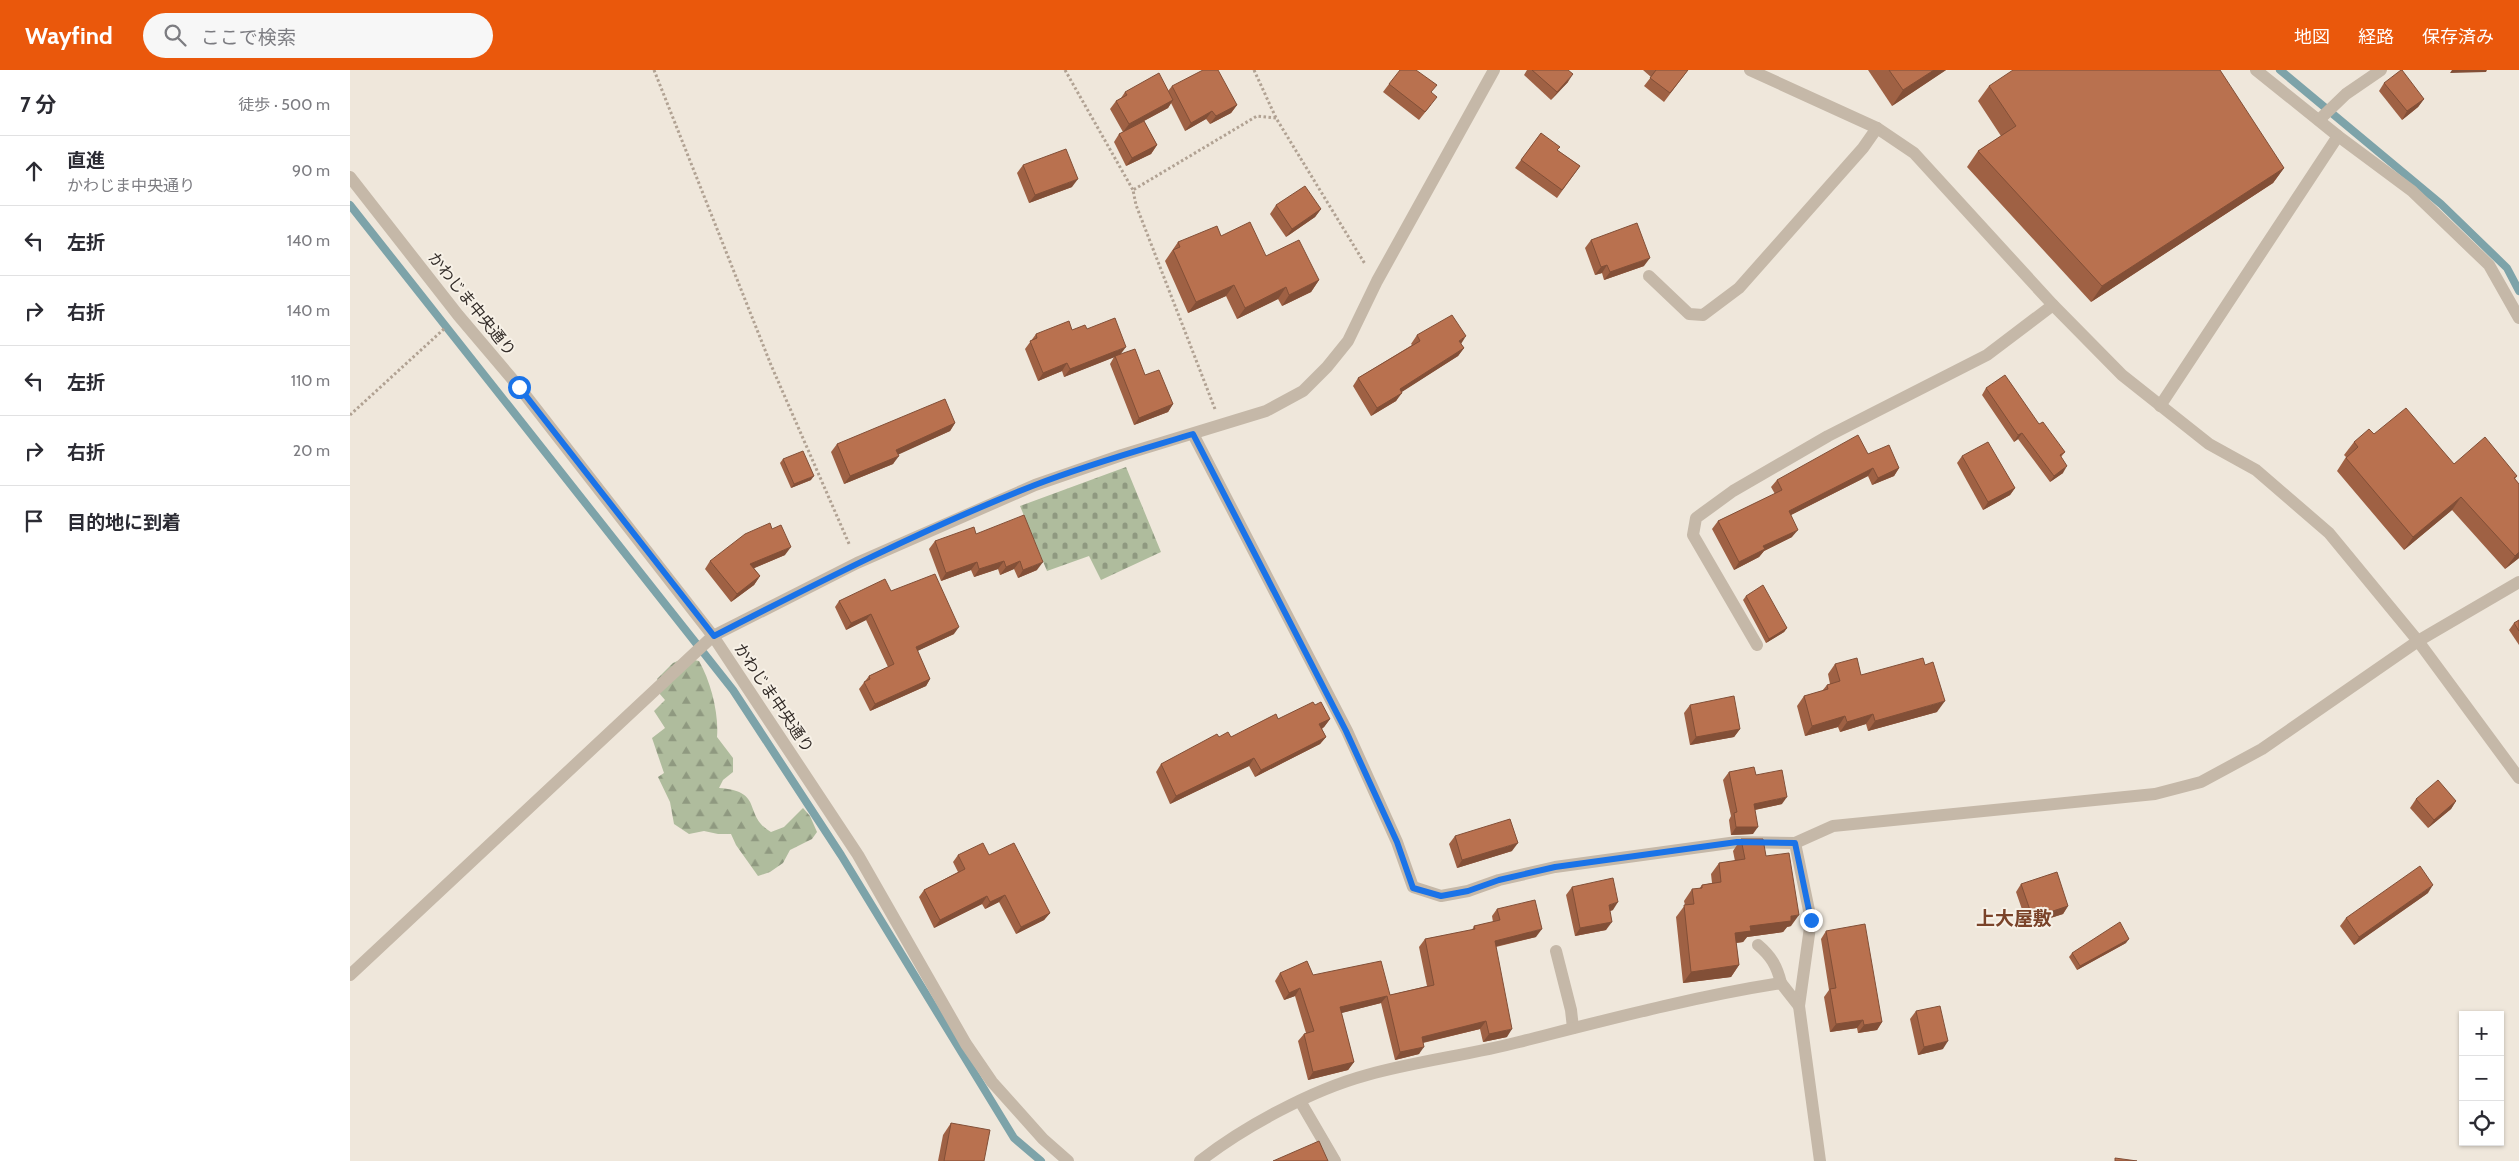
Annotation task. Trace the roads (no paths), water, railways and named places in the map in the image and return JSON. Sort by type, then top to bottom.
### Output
[{"type":"street","points":[[350,975],[714,636],[857,563],[1035,485],[1122,455],[1266,411],[1303,391],[1327,367],[1348,340],[1377,280],[1494,70]]},
{"type":"street","points":[[1750,70],[1877,128],[1914,153],[2053,305],[2122,375],[2209,444],[2256,470],[2329,533],[2418,641],[2519,778]]},
{"type":"street","points":[[2256,70],[2338,136],[2412,191],[2490,264],[2517,311]]},
{"type":"street","points":[[2318,120],[2346,94],[2381,70]]},
{"type":"street","points":[[1649,276],[1689,314],[1703,315],[1717,306],[1739,288],[1863,148],[1877,128]]},
{"type":"street","points":[[2160,406],[2338,136]]},
{"type":"street","name":"かわじま中央通り","points":[[350,177],[458,315],[519,387],[714,636],[858,855],[982,1067],[1016,1111],[1068,1161]]},
{"type":"street","points":[[1757,645],[1693,535],[1696,518],[1733,491],[1828,436],[1987,355],[2053,305]]},
{"type":"street","points":[[1193,434],[1346,731],[1397,842],[1413,888],[1441,896],[1468,891],[1499,880],[1555,867],[1737,842],[1795,843],[1833,826],[2155,794],[2201,782],[2262,749],[2418,641],[2519,582]]},
{"type":"street","points":[[1795,843],[1811,920],[1799,1006],[1820,1161]]},
{"type":"street","points":[[1758,945],[1769,955],[1778,968],[1781,983],[1799,1006]]},
{"type":"street","points":[[1556,952],[1571,1010],[1573,1028]]},
{"type":"street","points":[[1200,1161],[1250,1127],[1300,1101],[1365,1075],[1426,1060],[1517,1042],[1716,993],[1781,983]]},
{"type":"street","points":[[1300,1101],[1335,1161]]},
{"type":"waterway","points":[[2280,70],[2441,204],[2507,268],[2519,291]]},
{"type":"waterway","points":[[350,205],[733,690],[841,855],[1014,1138],[1041,1161]]},
{"type":"district","name":"上大屋敷","points":[[2014,918]]}]
